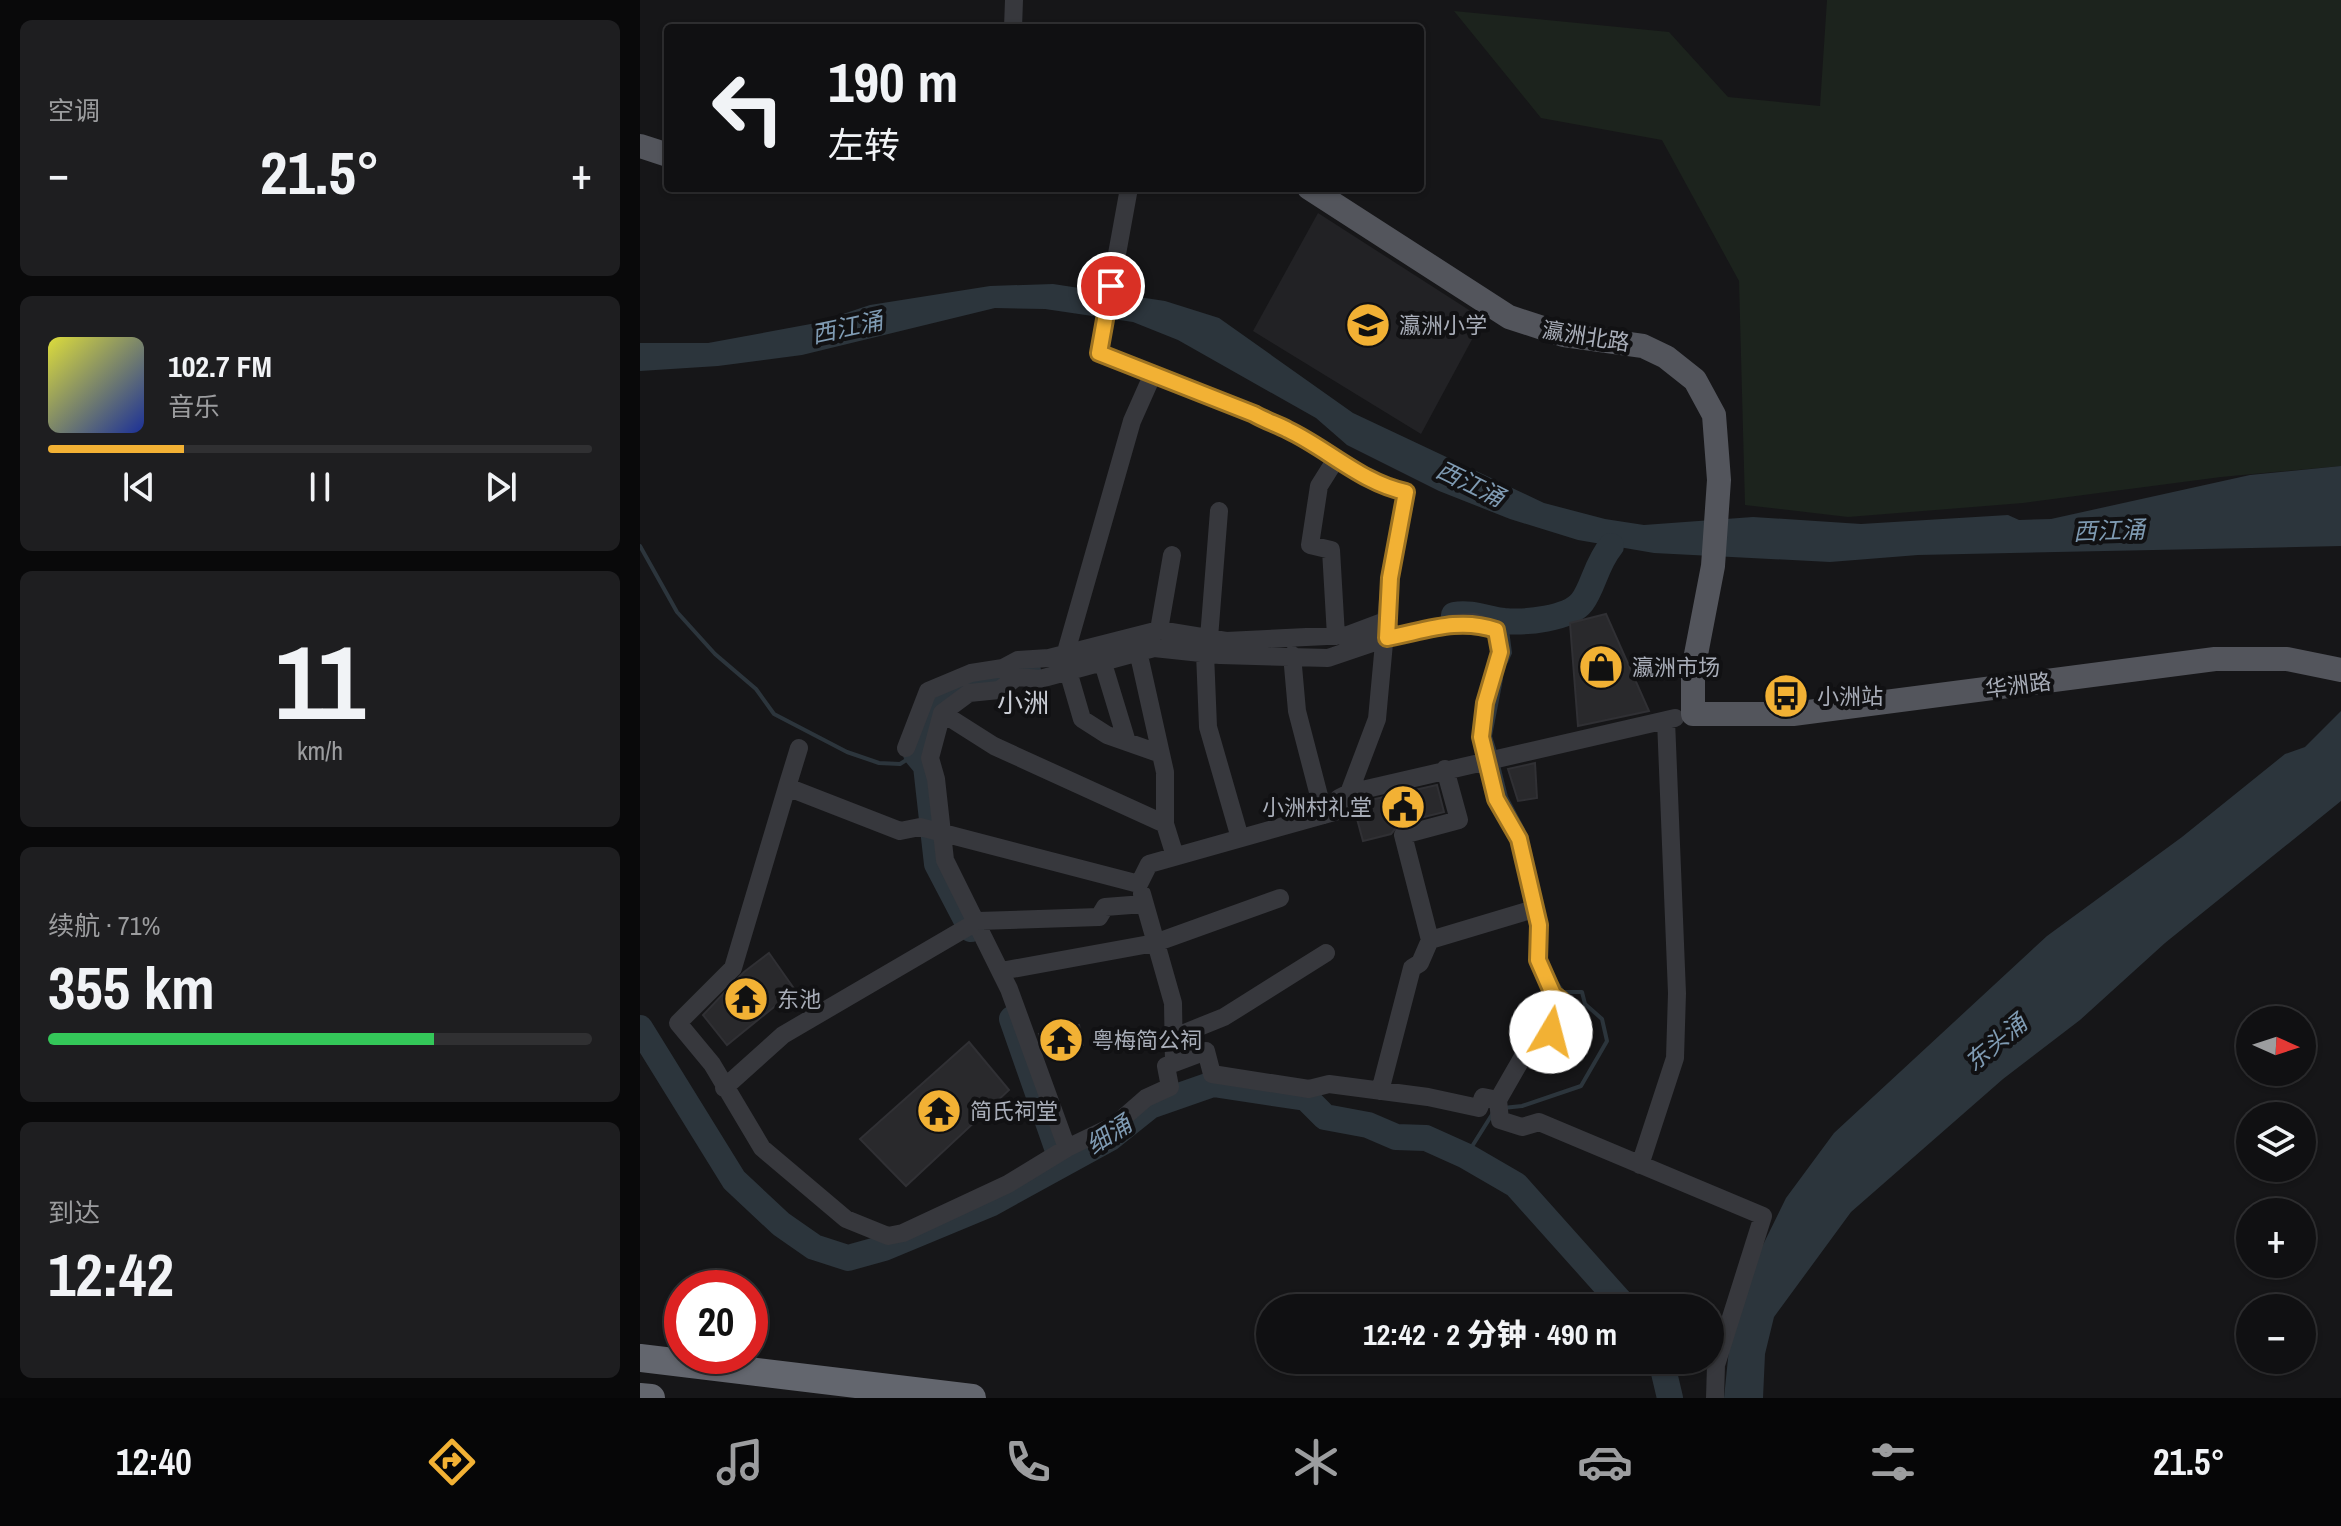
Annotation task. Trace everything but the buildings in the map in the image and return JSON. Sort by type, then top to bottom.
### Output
[{"type":"highway","points":[[640,1358],[972,1398]]},
{"type":"highway","points":[[640,1397],[651,1398]]},
{"type":"main road","points":[[640,146],[664,154]]},
{"type":"main road","name":"瀛洲北路","points":[[1315,192],[1509,317],[1564,335],[1643,346],[1681,367],[1695,380],[1714,415],[1719,480],[1713,566],[1693,670],[1693,714]]},
{"type":"main road","name":"华洲路","points":[[1693,714],[1793,714],[2215,659],[2287,659],[2341,670]]},
{"type":"street","points":[[1013,24],[1014,0]]},
{"type":"street","points":[[1128,192],[1099,353],[1254,414],[1379,483],[1406,492],[1390,578],[1377,719],[1349,793]]},
{"type":"street","points":[[1152,376],[1132,421],[1067,661],[1082,719],[1127,742],[1161,754]]},
{"type":"street","points":[[1336,459],[1319,486],[1310,545],[1331,550],[1336,636]]},
{"type":"street","points":[[1219,511],[1207,646],[1208,727],[1240,838]]},
{"type":"street","points":[[1159,630],[1172,555]]},
{"type":"street","points":[[1067,1148],[1001,971],[945,860],[930,758],[942,713],[969,693],[999,690],[1017,677],[1040,679],[1067,661],[1159,630],[1207,646],[1226,641],[1336,636],[1454,623],[1474,622],[1496,630],[1500,652],[1485,703],[1481,737],[1489,759],[1496,799],[1519,839],[1539,925],[1538,960],[1553,994],[1561,1000],[1551,1020],[1551,1032],[1535,1052],[1525,1053],[1498,1100],[1500,1120],[1522,1127],[1539,1122],[1763,1216],[1716,1365],[1715,1398]]},
{"type":"street","points":[[906,748],[928,691],[971,673],[1067,661],[1102,660],[1154,648],[1207,646],[1328,658],[1387,629]]},
{"type":"street","points":[[1138,651],[1161,754],[1167,796],[1165,824],[1175,856]]},
{"type":"street","points":[[1292,655],[1297,711],[1324,815]]},
{"type":"street","points":[[1102,660],[1127,742]]},
{"type":"street","points":[[942,713],[994,746],[1165,824]]},
{"type":"street","points":[[1174,1063],[1173,1003],[1139,884],[1149,864],[1341,810],[1339,798],[1349,793],[1693,714]]},
{"type":"street","points":[[1640,1165],[1675,1058],[1677,993],[1666,720]]},
{"type":"street","points":[[799,748],[733,968],[678,1023],[712,1064],[762,1148],[846,1219],[888,1236],[903,1233],[960,1208],[1115,1125],[1146,1098],[1170,1087],[1166,1066],[1206,1051],[1212,1074],[1309,1089],[1329,1084],[1479,1108],[1483,1097],[1498,1100]]},
{"type":"street","points":[[1380,1091],[1412,968],[1420,963],[1430,940],[1403,835],[1459,820],[1445,769]]},
{"type":"street","points":[[787,787],[900,831],[920,827],[1139,884]]},
{"type":"street","points":[[1001,971],[1155,943],[1280,898]]},
{"type":"street","points":[[724,1088],[783,1035],[978,921],[1099,917],[1105,907],[1144,904]]},
{"type":"street","points":[[1430,940],[1534,909]]},
{"type":"street","points":[[1172,1038],[1224,1017],[1326,953]]},
{"type":"shaded area","points":[[1827,0],[2341,0],[2341,466],[2221,477],[2023,503],[1848,517],[1745,505],[1739,281],[1662,140],[1541,118],[1454,11],[1669,32],[1728,97],[1820,106]]},
{"type":"shaded area","name":"瀛洲小学","points":[[1318,213],[1483,319],[1421,434],[1253,331]]},
{"type":"water","name":"西江涌","points":[[1053,284],[1165,301],[1219,318],[1353,413],[1544,503],[1605,519],[1644,525],[1753,517],[1861,524],[2008,515],[2019,520],[2051,519],[2250,475],[2341,466],[2341,546],[1918,555],[1830,562],[1654,553],[1578,540],[1510,519],[1439,491],[1347,445],[1316,418],[1178,340],[1133,322],[1045,309],[995,308],[802,355],[718,366],[640,371],[640,343],[708,343],[816,323],[870,305],[990,286]]},
{"type":"water","name":"东头涌","points":[[2341,711],[2341,801],[2165,943],[2080,1020],[2003,1079],[1851,1212],[1774,1317],[1765,1354],[1763,1398],[1724,1398],[1730,1339],[1756,1259],[1786,1198],[1834,1133],[2047,936],[2182,837],[2285,754],[2305,747]]},
{"type":"waterway","points":[[640,546],[677,612],[715,654],[756,689],[774,714],[847,752],[879,763],[900,764],[916,754]]},
{"type":"waterway","points":[[1454,615],[1523,621],[1546,619],[1567,612],[1582,602],[1611,546]]},
{"type":"waterway","points":[[1506,622],[1510,653],[1506,662]]},
{"type":"waterway","points":[[971,929],[937,864],[926,766],[916,754],[926,719],[945,695],[972,682],[996,680],[1028,670]]},
{"type":"waterway","points":[[1495,752],[1490,736],[1501,679]]},
{"type":"waterway","points":[[1498,765],[1506,797],[1527,837]]},
{"type":"waterway","points":[[1503,1108],[1522,1106],[1581,1086],[1607,1041],[1602,1019],[1585,1004],[1582,992],[1563,992],[1556,982]]},
{"type":"waterway","points":[[1012,1019],[1062,1162]]},
{"type":"waterway","name":"细涌","points":[[640,1028],[734,1180],[781,1224],[814,1247],[848,1258],[884,1248],[990,1204],[1110,1138],[1150,1106],[1213,1084],[1306,1098],[1325,1117],[1368,1125],[1396,1137],[1426,1138],[1466,1156],[1516,1185],[1613,1294]]},
{"type":"waterway","points":[[1466,1156],[1493,1113]]},
{"type":"waterway","name":"细涌","points":[[1664,1374],[1670,1398]]},
{"type":"place","name":"瀛洲小学","points":[[1368,325]]},
{"type":"place","name":"瀛洲市场","points":[[1601,667]]},
{"type":"place","name":"小洲站","points":[[1786,696]]},
{"type":"place","name":"小洲村礼堂","points":[[1403,807]]},
{"type":"place","name":"东池","points":[[746,999]]},
{"type":"place","name":"粤梅简公祠","points":[[1061,1040]]},
{"type":"place","name":"简氏祠堂","points":[[939,1111]]},
{"type":"district","name":"小洲","points":[[1023,703]]},
{"type":"route","points":[[1111,286],[1107,322],[1099,353],[1254,414],[1271,425],[1287,429],[1366,477],[1406,492],[1390,578],[1387,638],[1454,623],[1474,622],[1496,630],[1500,652],[1485,703],[1481,737],[1489,759],[1496,799],[1519,839],[1539,925],[1538,960],[1553,994],[1561,1000],[1551,1020],[1551,1032]]}]
